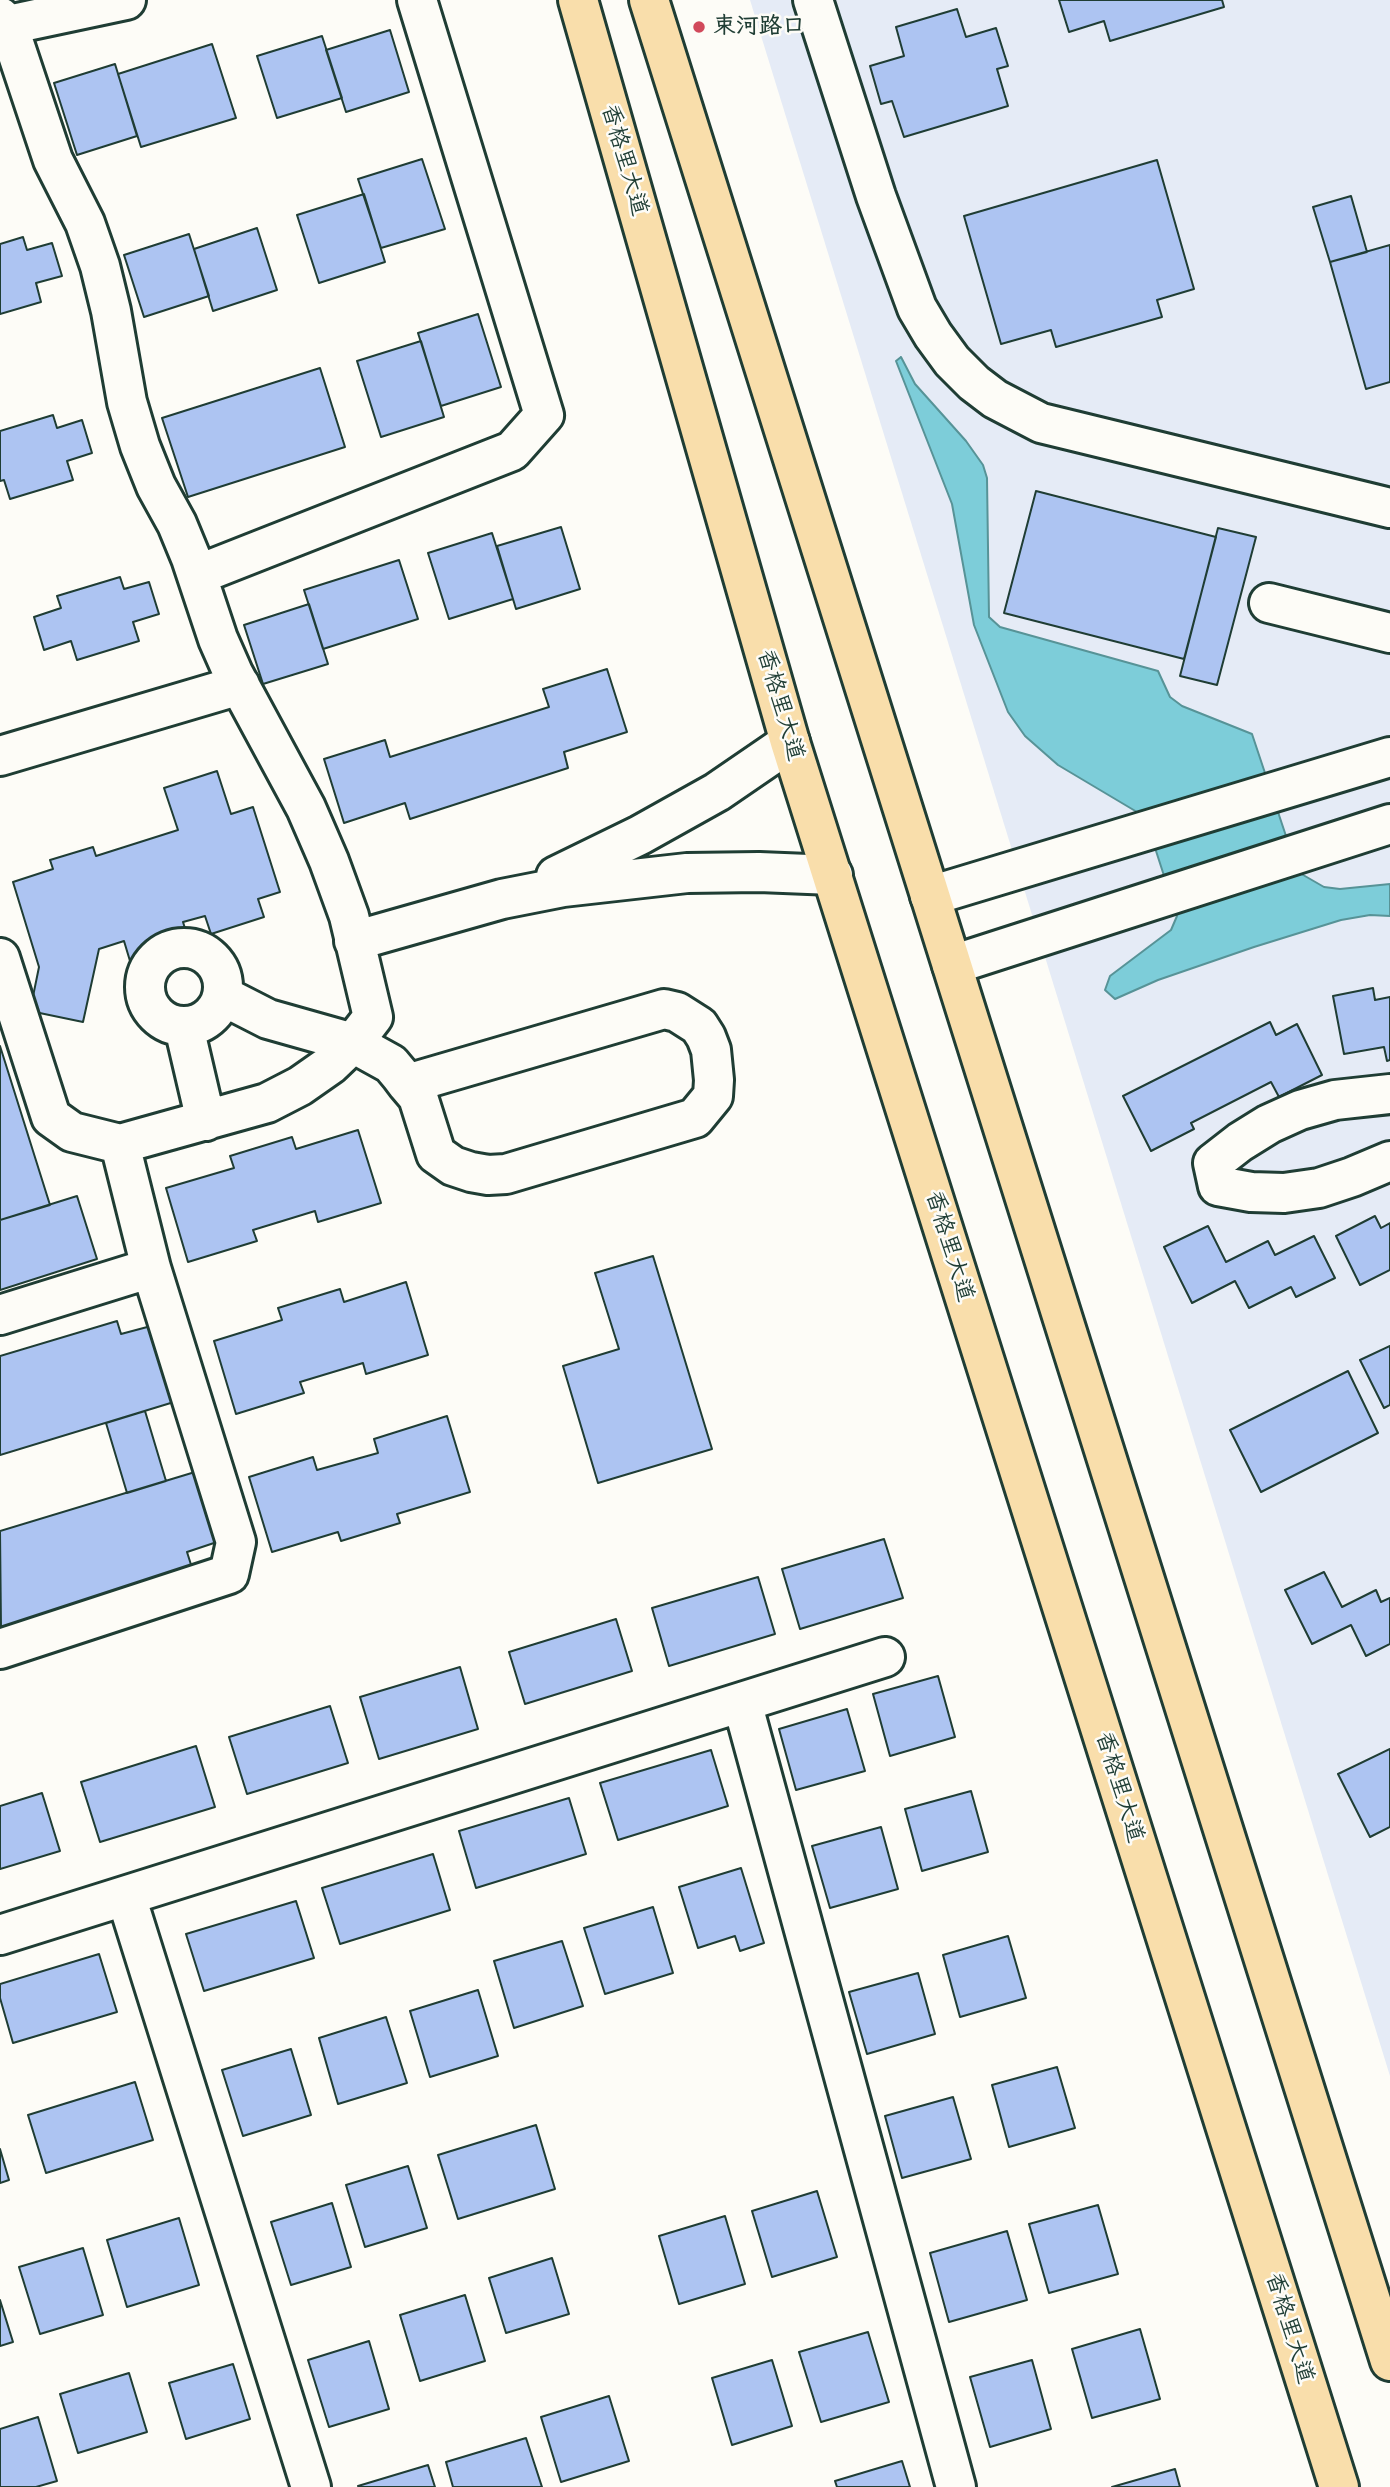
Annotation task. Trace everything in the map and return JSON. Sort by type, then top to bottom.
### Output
[{"type":"main road","name":"香格里大道","points":[[578,0],[790,742],[1339,2487]]},
{"type":"main road","points":[[649,0],[1390,2361]]},
{"type":"lane","points":[[0,958],[51,1117],[72,1132],[120,1144],[267,1103],[300,1086],[330,1065],[353,1043],[373,1017],[349,916],[333,872],[306,808],[218,639],[177,524],[156,486],[140,446],[127,402],[100,266],[85,223],[53,160],[4,21],[126,0]]},
{"type":"lane","points":[[197,575],[512,452],[544,415],[417,0]]},
{"type":"lane","points":[[813,0],[876,196],[917,308],[945,352],[974,383],[995,399],[1041,423],[1389,508]]},
{"type":"lane","points":[[1269,603],[1390,633]]},
{"type":"lane","points":[[0,756],[240,685]]},
{"type":"lane","points":[[502,899],[572,869],[640,835],[717,792],[790,742]]},
{"type":"lane","points":[[930,896],[1390,757]]},
{"type":"lane","points":[[952,965],[1390,824]]},
{"type":"lane","points":[[354,940],[502,899],[575,885],[687,873],[832,875]]},
{"type":"lane","points":[[176,948],[192,948],[207,955],[220,970],[223,996],[215,1012],[201,1023],[184,1027],[167,1023],[154,1013],[145,998],[144,982],[149,966],[161,954],[176,948]]},
{"type":"lane","points":[[223,996],[268,1019],[353,1043],[391,1064],[407,1084],[418,1097],[436,1154],[453,1166],[488,1175],[506,1174],[695,1118],[713,1097],[715,1080],[711,1050],[706,1037],[689,1018],[664,1009],[407,1084]]},
{"type":"lane","points":[[184,1027],[206,1121]]},
{"type":"lane","points":[[1390,1094],[1335,1100],[1300,1110],[1259,1130],[1213,1163],[1218,1186],[1251,1192],[1284,1193],[1319,1188],[1390,1161]]},
{"type":"lane","points":[[0,1649],[229,1574],[236,1542],[151,1268],[120,1144]]},
{"type":"lane","points":[[0,1315],[151,1268]]},
{"type":"lane","points":[[0,1936],[885,1657]]},
{"type":"lane","points":[[742,1702],[956,2487]]},
{"type":"lane","points":[[126,1896],[311,2487]]},
{"type":"shaded area","points":[[750,0],[1390,0],[1390,2076]]},
{"type":"water","points":[[901,357],[915,384],[966,441],[983,465],[987,478],[989,617],[1000,627],[1158,671],[1170,697],[1182,706],[1252,734],[1298,872],[1324,887],[1340,889],[1390,884],[1390,916],[1370,915],[1341,920],[1158,980],[1115,999],[1105,990],[1110,976],[1171,930],[1177,916],[1147,823],[1137,812],[1058,765],[1025,736],[1008,712],[974,625],[952,504],[896,361]]},
{"type":"building","points":[[1059,0],[1222,0],[1224,7],[1110,41],[1104,21],[1069,32]]},
{"type":"building","points":[[957,9],[966,37],[996,28],[1008,66],[997,69],[1008,106],[904,137],[892,101],[881,104],[870,66],[904,56],[896,27]]},
{"type":"building","points":[[390,30],[409,92],[346,112],[326,50]]},
{"type":"building","points":[[322,36],[342,98],[277,118],[257,56]]},
{"type":"building","points":[[212,44],[236,118],[141,147],[118,74]]},
{"type":"building","points":[[115,64],[137,136],[77,155],[54,83]]},
{"type":"building","points":[[422,159],[445,229],[381,248],[358,179]]},
{"type":"building","points":[[1157,160],[1194,289],[1157,300],[1162,317],[1056,347],[1051,330],[1001,344],[964,216]]},
{"type":"building","points":[[364,194],[385,262],[319,283],[297,215]]},
{"type":"building","points":[[1351,196],[1367,252],[1330,262],[1313,207]]},
{"type":"building","points":[[257,228],[277,290],[213,311],[194,249]]},
{"type":"building","points":[[189,234],[209,296],[144,317],[124,255]]},
{"type":"building","points":[[23,237],[27,250],[52,243],[62,276],[36,283],[41,302],[0,314],[0,244]]},
{"type":"building","points":[[1390,245],[1390,382],[1366,389],[1330,262]]},
{"type":"building","points":[[478,314],[501,387],[441,406],[418,333]]},
{"type":"building","points":[[421,341],[444,417],[381,437],[357,361]]},
{"type":"building","points":[[320,368],[345,447],[188,497],[162,418]]},
{"type":"building","points":[[53,415],[57,428],[82,420],[92,453],[67,461],[73,480],[10,499],[4,480],[0,481],[0,431]]},
{"type":"building","points":[[1036,491],[1216,537],[1184,659],[1004,613]]},
{"type":"building","points":[[561,527],[580,589],[516,609],[497,546]]},
{"type":"building","points":[[1218,528],[1256,537],[1217,685],[1180,676]]},
{"type":"building","points":[[492,533],[513,599],[449,619],[428,553]]},
{"type":"building","points":[[399,560],[418,619],[323,649],[304,590]]},
{"type":"building","points":[[120,577],[124,589],[149,582],[159,614],[133,622],[139,641],[77,660],[71,641],[44,650],[34,617],[61,608],[57,596]]},
{"type":"building","points":[[309,604],[328,664],[263,684],[244,625]]},
{"type":"building","points":[[607,669],[627,732],[564,752],[568,768],[410,819],[405,803],[344,823],[324,759],[385,740],[390,757],[549,707],[543,689]]},
{"type":"building","points":[[217,771],[231,814],[253,807],[280,892],[258,899],[264,917],[211,934],[205,916],[183,922],[196,963],[136,981],[124,941],[99,949],[83,1022],[30,1011],[39,967],[13,882],[53,869],[50,860],[93,847],[96,856],[178,830],[164,788]]},
{"type":"building","points":[[1373,988],[1375,1000],[1390,997],[1390,1060],[1387,1061],[1384,1047],[1344,1054],[1333,996]]},
{"type":"building","points":[[1270,1022],[1276,1035],[1297,1024],[1322,1075],[1279,1097],[1271,1082],[1191,1123],[1194,1129],[1151,1151],[1123,1096]]},
{"type":"building","points":[[0,1046],[50,1205],[0,1220]]},
{"type":"building","points":[[358,1130],[381,1203],[318,1222],[315,1211],[253,1230],[257,1241],[188,1262],[166,1188],[234,1168],[230,1156],[292,1137],[296,1149]]},
{"type":"building","points":[[77,1196],[97,1259],[0,1290],[0,1220]]},
{"type":"building","points":[[1375,1216],[1381,1228],[1390,1223],[1390,1270],[1360,1285],[1336,1236]]},
{"type":"building","points":[[1208,1226],[1226,1262],[1268,1241],[1275,1255],[1314,1236],[1335,1278],[1296,1297],[1291,1287],[1249,1308],[1235,1281],[1192,1303],[1164,1247]]},
{"type":"building","points":[[653,1256],[712,1449],[598,1483],[563,1366],[619,1349],[595,1273]]},
{"type":"building","points":[[406,1282],[428,1355],[366,1374],[363,1363],[300,1382],[304,1393],[236,1414],[214,1341],[282,1320],[278,1308],[340,1289],[344,1302]]},
{"type":"building","points":[[117,1321],[121,1334],[151,1326],[174,1402],[0,1455],[0,1356]]},
{"type":"building","points":[[1390,1346],[1390,1405],[1384,1408],[1360,1360]]},
{"type":"building","points":[[1348,1371],[1378,1433],[1261,1492],[1230,1430]]},
{"type":"building","points":[[145,1411],[166,1481],[127,1493],[106,1423]]},
{"type":"building","points":[[447,1416],[470,1492],[397,1514],[400,1523],[341,1541],[338,1532],[272,1552],[249,1477],[313,1457],[317,1470],[378,1453],[374,1439]]},
{"type":"building","points":[[195,1472],[217,1542],[187,1552],[193,1571],[1,1629],[0,1531]]},
{"type":"building","points":[[884,1539],[903,1598],[800,1629],[782,1569]]},
{"type":"building","points":[[1324,1572],[1342,1607],[1376,1590],[1381,1602],[1390,1598],[1390,1644],[1366,1656],[1351,1625],[1312,1644],[1285,1590]]},
{"type":"building","points":[[758,1577],[775,1634],[669,1666],[652,1608]]},
{"type":"building","points":[[616,1619],[632,1671],[525,1704],[509,1652]]},
{"type":"building","points":[[460,1667],[478,1729],[379,1759],[360,1697]]},
{"type":"building","points":[[938,1676],[955,1737],[890,1756],[873,1694]]},
{"type":"building","points":[[330,1706],[348,1763],[247,1794],[229,1737]]},
{"type":"building","points":[[847,1709],[865,1771],[796,1790],[779,1729]]},
{"type":"building","points":[[196,1746],[215,1807],[100,1842],[81,1782]]},
{"type":"building","points":[[1390,1749],[1390,1827],[1370,1837],[1338,1774]]},
{"type":"building","points":[[711,1750],[728,1806],[618,1840],[600,1783]]},
{"type":"building","points":[[971,1791],[988,1852],[922,1871],[905,1809]]},
{"type":"building","points":[[42,1793],[60,1851],[0,1869],[0,1806]]},
{"type":"building","points":[[569,1798],[586,1854],[476,1888],[459,1831]]},
{"type":"building","points":[[881,1827],[898,1889],[830,1908],[812,1846]]},
{"type":"building","points":[[433,1854],[450,1910],[340,1944],[322,1888]]},
{"type":"building","points":[[741,1868],[764,1943],[740,1951],[735,1936],[698,1948],[679,1887]]},
{"type":"building","points":[[296,1901],[314,1958],[204,1991],[186,1934]]},
{"type":"building","points":[[653,1907],[673,1973],[605,1994],[584,1928]]},
{"type":"building","points":[[1008,1936],[1026,1998],[960,2017],[943,1955]]},
{"type":"building","points":[[562,1941],[583,2006],[514,2028],[494,1961]]},
{"type":"building","points":[[99,1954],[117,2012],[13,2043],[0,1998],[0,1984]]},
{"type":"building","points":[[918,1973],[935,2034],[867,2054],[849,1992]]},
{"type":"building","points":[[478,1990],[498,2056],[430,2077],[410,2011]]},
{"type":"building","points":[[386,2017],[407,2083],[338,2104],[319,2038]]},
{"type":"building","points":[[291,2049],[311,2115],[243,2136],[222,2070]]},
{"type":"building","points":[[1057,2067],[1075,2128],[1009,2147],[992,2085]]},
{"type":"building","points":[[135,2082],[153,2140],[46,2173],[28,2115]]},
{"type":"building","points":[[953,2097],[971,2159],[902,2178],[885,2116]]},
{"type":"building","points":[[536,2125],[555,2189],[458,2219],[438,2155]]},
{"type":"building","points":[[0,2149],[9,2180],[0,2183]]},
{"type":"building","points":[[408,2166],[427,2228],[365,2247],[346,2185]]},
{"type":"building","points":[[817,2191],[837,2257],[772,2277],[752,2211]]},
{"type":"building","points":[[332,2203],[351,2267],[291,2285],[271,2222]]},
{"type":"building","points":[[1098,2205],[1118,2274],[1049,2293],[1029,2224]]},
{"type":"building","points":[[725,2216],[745,2284],[679,2304],[659,2236]]},
{"type":"building","points":[[179,2218],[199,2285],[127,2307],[107,2240]]},
{"type":"building","points":[[1007,2231],[1027,2300],[949,2322],[930,2253]]},
{"type":"building","points":[[83,2248],[103,2315],[40,2334],[19,2267]]},
{"type":"building","points":[[552,2258],[569,2314],[506,2333],[489,2278]]},
{"type":"building","points":[[465,2295],[485,2361],[420,2381],[400,2315]]},
{"type":"building","points":[[0,2300],[13,2342],[0,2346]]},
{"type":"building","points":[[1140,2329],[1160,2399],[1092,2418],[1072,2349]]},
{"type":"building","points":[[868,2332],[889,2402],[821,2422],[799,2352]]},
{"type":"building","points":[[369,2341],[389,2409],[329,2427],[308,2360]]},
{"type":"building","points":[[772,2360],[792,2426],[732,2445],[712,2378]]},
{"type":"building","points":[[1032,2360],[1051,2429],[990,2447],[970,2377]]},
{"type":"building","points":[[233,2364],[250,2419],[186,2439],[169,2383]]},
{"type":"building","points":[[129,2373],[147,2432],[78,2453],[60,2394]]},
{"type":"building","points":[[609,2396],[629,2461],[561,2482],[541,2417]]},
{"type":"building","points":[[38,2417],[57,2481],[36,2487],[0,2487],[0,2429]]},
{"type":"building","points":[[526,2438],[542,2487],[453,2487],[446,2462]]},
{"type":"building","points":[[902,2461],[910,2487],[837,2487],[835,2481]]},
{"type":"building","points":[[428,2465],[435,2487],[358,2486]]},
{"type":"building","points":[[1175,2469],[1180,2487],[1112,2487]]},
{"type":"place","name":"束河路口","points":[[699,27]]}]
